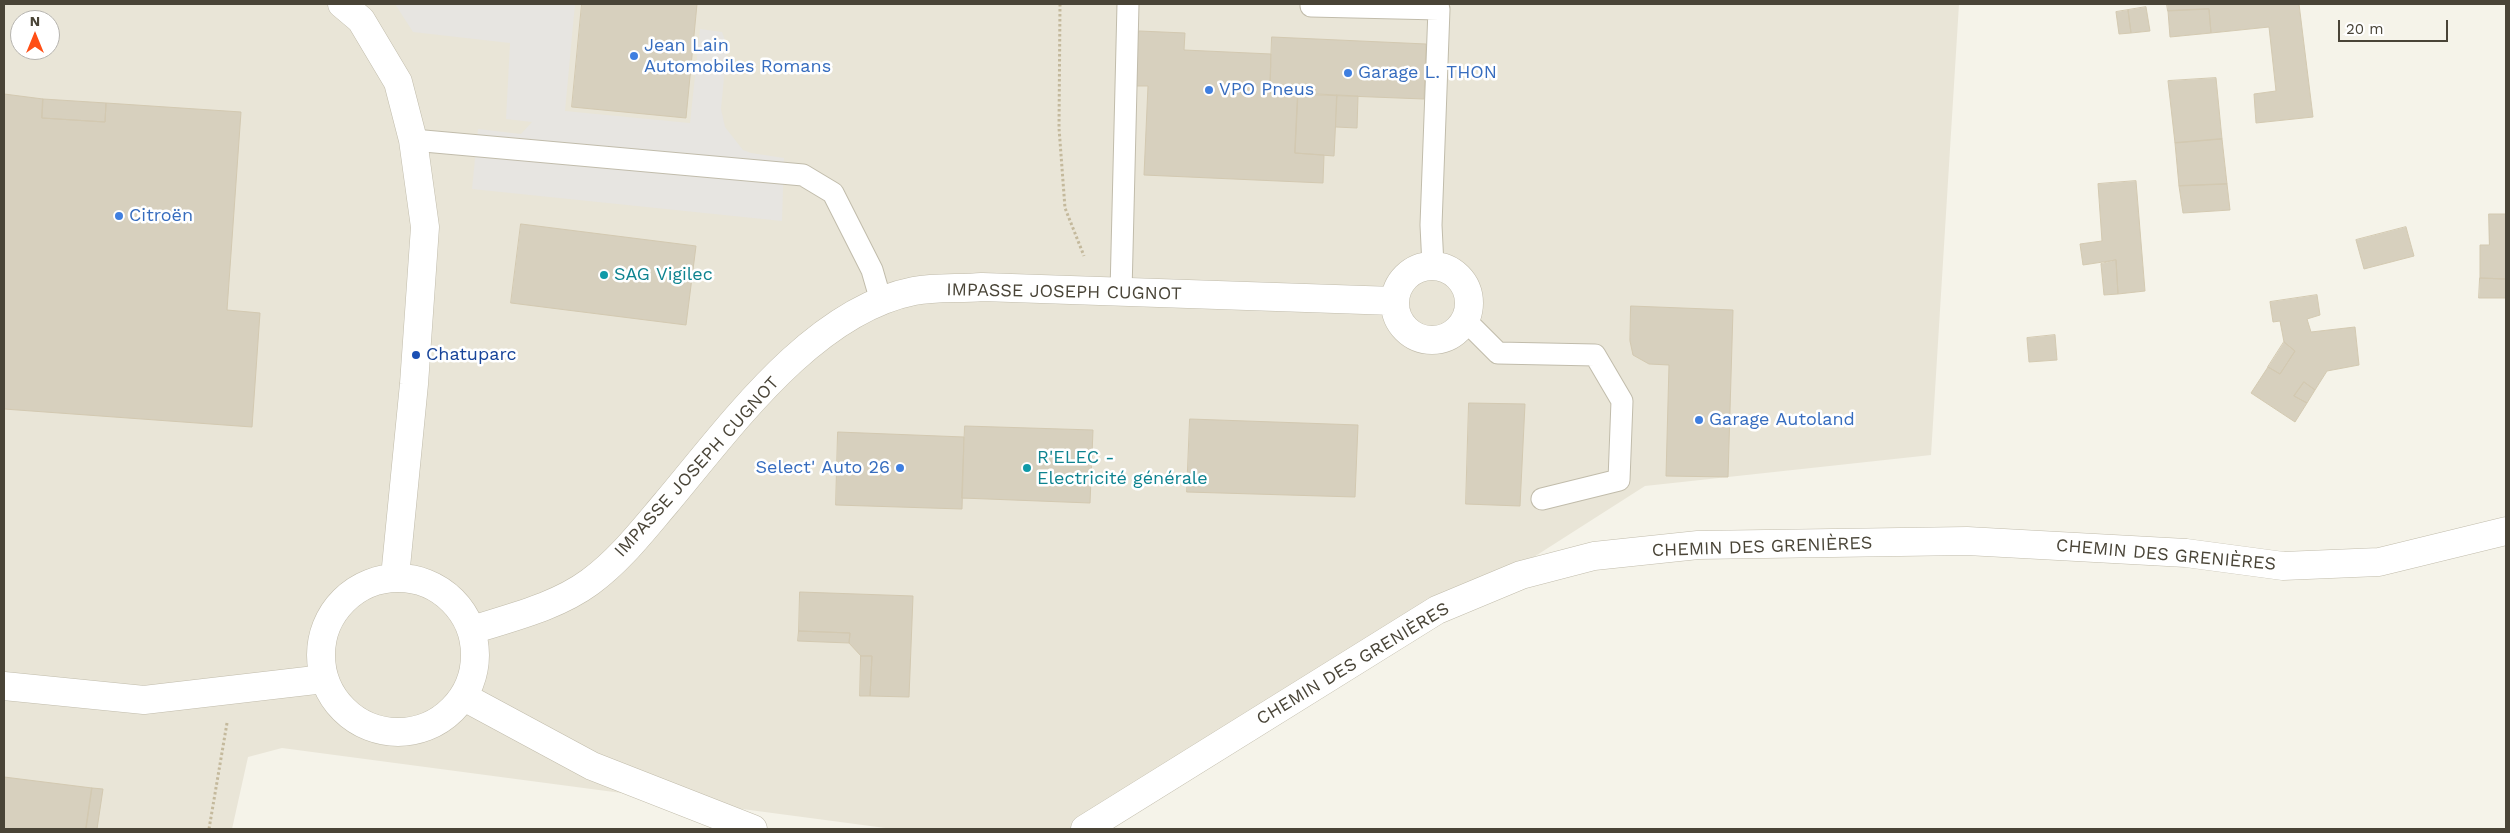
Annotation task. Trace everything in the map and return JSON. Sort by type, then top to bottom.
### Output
[{"type":"street","points":[[342,4],[361,20],[398,82],[413,140],[425,227],[414,384],[395,577]]},
{"type":"street","points":[[1433,266],[1452,271],[1465,284],[1470,303],[1466,321],[1447,338],[1422,340],[1401,325],[1394,301],[1400,283],[1415,270],[1433,266]]},
{"type":"street","name":"IMPASSE JOSEPH CUGNOT","points":[[472,630],[540,608],[590,582],[628,547],[761,391],[827,330],[881,301],[915,291],[982,288],[1394,301]]},
{"type":"street","name":"CHEMIN DES GRENIÈRES","points":[[1085,829],[1437,610],[1521,575],[1594,556],[1698,545],[1967,540],[2186,553],[2283,566],[2379,562],[2506,531]]},
{"type":"street","points":[[395,577],[420,580],[442,591],[460,608],[472,630],[476,653],[473,676],[464,697],[444,718],[417,730],[388,732],[361,723],[338,705],[324,679],[320,651],[327,623],[343,600],[367,584],[395,577]]},
{"type":"street","points":[[4,686],[144,700],[324,679]]},
{"type":"street","points":[[464,697],[592,766],[753,829]]},
{"type":"lane","points":[[1112,292],[1128,4]]},
{"type":"lane","points":[[1311,6],[1439,9],[1431,225],[1433,266]]},
{"type":"lane","points":[[413,140],[802,175],[833,193],[872,270],[881,301]]},
{"type":"lane","points":[[1466,321],[1498,353],[1595,356],[1622,401],[1619,480],[1542,499]]},
{"type":"path","points":[[1060,4],[1059,128],[1064,208],[1077,243],[1112,292]]},
{"type":"path","points":[[209,829],[232,690]]},
{"type":"shaded area","points":[[4,4],[1959,4],[1931,455],[1645,486],[1108,829],[893,829],[282,748],[248,757],[232,829],[4,829]]},
{"type":"shaded area","points":[[395,4],[575,4],[565,111],[690,123],[700,29],[722,32],[727,46],[721,109],[725,127],[743,150],[784,158],[782,221],[472,189],[478,129],[521,134],[532,122],[506,119],[510,43],[413,32]]},
{"type":"building","name":"Jean Lain Automobiles Romans","points":[[582,4],[697,4],[686,118],[572,107]]},
{"type":"building","points":[[2167,4],[2299,4],[2313,117],[2256,123],[2254,94],[2276,91],[2269,27],[2211,33],[2209,9],[2168,11]]},
{"type":"building","points":[[2146,7],[2150,31],[2131,33],[2128,10]]},
{"type":"building","points":[[2209,9],[2211,33],[2170,37],[2168,11]]},
{"type":"building","points":[[2128,10],[2131,33],[2119,34],[2116,12]]},
{"type":"building","points":[[1139,31],[1185,33],[1184,50],[1271,54],[1270,93],[1298,93],[1295,153],[1324,155],[1323,183],[1144,175],[1148,86],[1136,86]]},
{"type":"building","name":"Garage L. THON","points":[[1272,37],[1426,44],[1424,99],[1270,93]]},
{"type":"building","points":[[2216,78],[2222,139],[2175,143],[2168,81]]},
{"type":"building","points":[[1298,93],[1337,95],[1334,156],[1295,153]]},
{"type":"building","name":"Citroën","points":[[4,94],[43,99],[42,118],[105,122],[106,103],[241,112],[227,310],[260,313],[252,427],[4,409]]},
{"type":"building","points":[[1337,95],[1358,96],[1357,128],[1336,127]]},
{"type":"building","points":[[43,99],[106,103],[105,122],[42,118]]},
{"type":"building","points":[[2222,139],[2227,184],[2179,186],[2175,143]]},
{"type":"building","points":[[2136,181],[2145,291],[2118,294],[2116,260],[2083,265],[2080,244],[2102,241],[2098,184]]},
{"type":"building","points":[[2227,184],[2230,210],[2183,213],[2179,186]]},
{"type":"building","points":[[2489,214],[2506,214],[2506,279],[2480,278],[2480,245],[2489,245]]},
{"type":"building","name":"SAG Vigilec","points":[[521,224],[696,246],[686,325],[511,303]]},
{"type":"building","points":[[2406,227],[2414,256],[2364,269],[2356,240]]},
{"type":"building","points":[[2116,260],[2118,294],[2104,295],[2101,264]]},
{"type":"building","points":[[2480,278],[2506,279],[2506,298],[2479,298]]},
{"type":"building","points":[[2317,295],[2320,315],[2307,319],[2311,332],[2355,327],[2359,365],[2327,371],[2315,390],[2304,382],[2294,396],[2307,403],[2295,422],[2251,393],[2268,367],[2280,374],[2295,351],[2284,342],[2280,321],[2273,322],[2270,302]]},
{"type":"building","name":"Garage Autoland","points":[[1631,306],[1733,310],[1728,477],[1666,476],[1669,365],[1649,364],[1633,355],[1630,341]]},
{"type":"building","points":[[2055,335],[2057,360],[2029,362],[2027,338]]},
{"type":"building","points":[[2284,342],[2295,351],[2280,374],[2268,367]]},
{"type":"building","points":[[2304,382],[2315,390],[2307,403],[2294,396]]},
{"type":"building","points":[[1469,403],[1525,404],[1520,506],[1466,504]]},
{"type":"building","points":[[1190,419],[1358,425],[1355,497],[1187,492]]},
{"type":"building","name":"R'ELEC - Electricité générale","points":[[965,426],[1093,430],[1090,503],[962,498]]},
{"type":"building","name":"Select' Auto 26","points":[[838,432],[964,437],[962,509],[836,505]]},
{"type":"building","points":[[800,592],[913,596],[909,697],[870,696],[872,656],[861,656],[849,643],[850,633],[799,631]]},
{"type":"building","points":[[799,631],[850,633],[849,643],[798,641]]},
{"type":"building","points":[[861,656],[872,656],[870,696],[860,696]]},
{"type":"building","points":[[4,777],[92,788],[86,829],[4,829]]},
{"type":"building","points":[[92,788],[103,789],[97,829],[86,829]]},
{"type":"place","name":"Jean Lain Automobiles Romans","points":[[634,56]]},
{"type":"place","name":"Garage L. THON","points":[[1348,73]]},
{"type":"place","name":"VPO Pneus","points":[[1209,90]]},
{"type":"place","name":"Citroën","points":[[119,216]]},
{"type":"place","name":"SAG Vigilec","points":[[604,275]]},
{"type":"place","name":"Chatuparc","points":[[416,355]]},
{"type":"place","name":"Garage Autoland","points":[[1699,420]]},
{"type":"place","name":"Select' Auto 26","points":[[900,468]]},
{"type":"place","name":"R'ELEC - Electricité générale","points":[[1027,468]]}]
